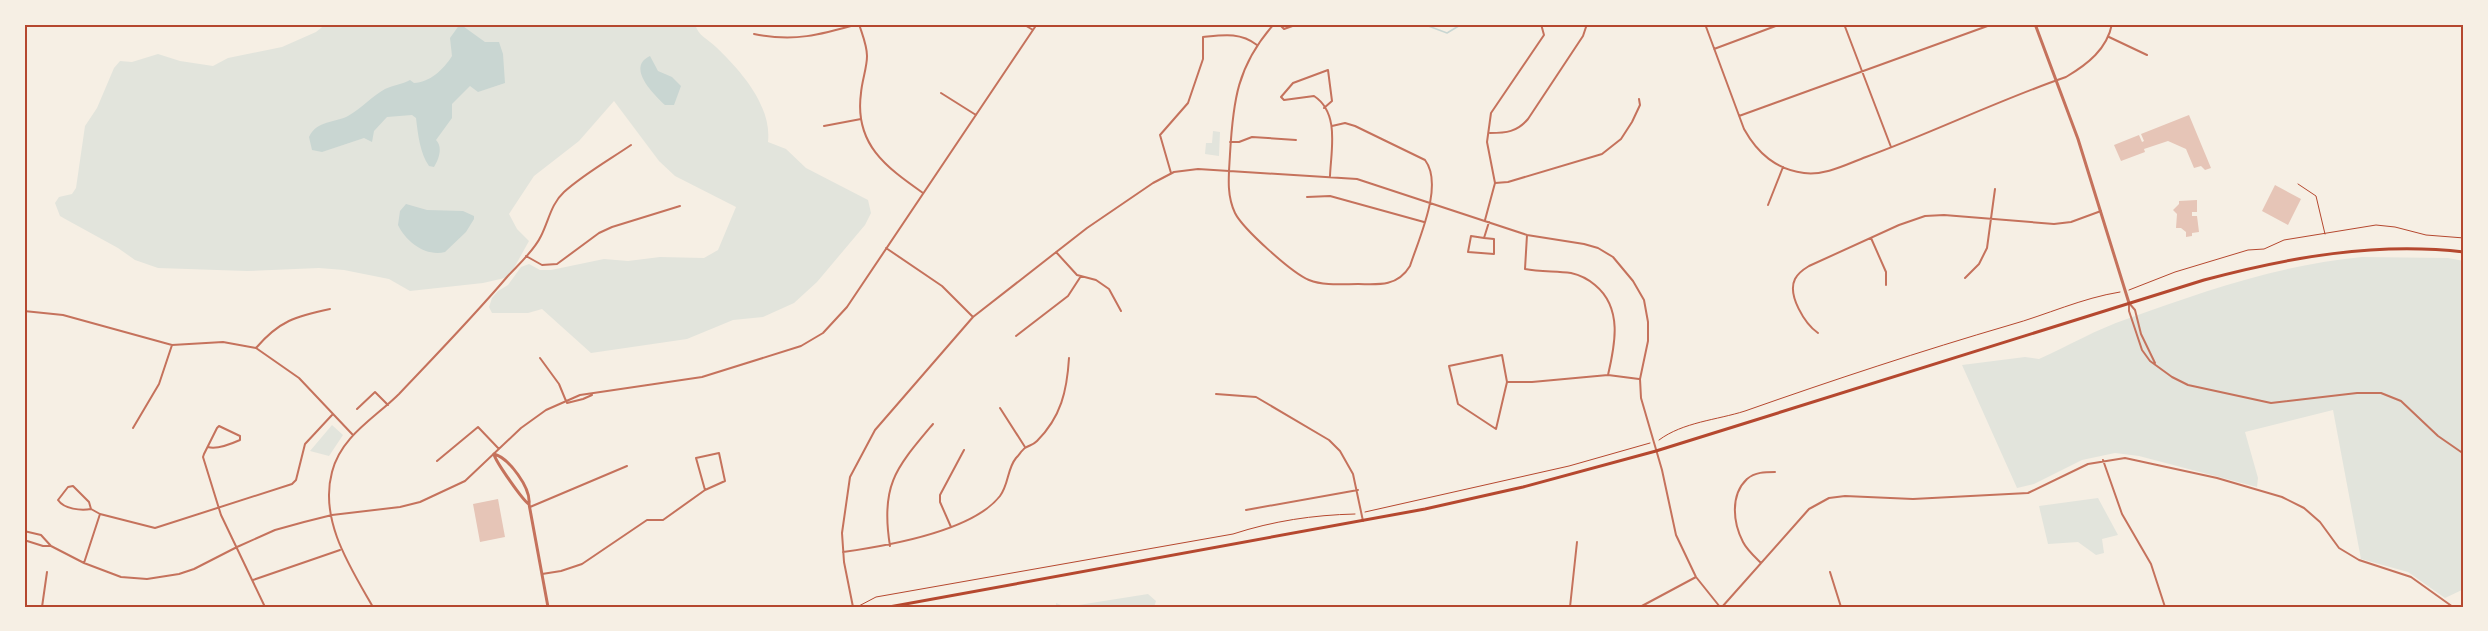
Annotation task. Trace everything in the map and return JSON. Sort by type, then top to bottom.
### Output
[{"type":"main road","points":[[888,607],[1363,521],[1491,494],[1656,451],[2247,268],[2314,254],[2400,249],[2464,252]]},
{"type":"street","points":[[754,34],[798,39],[858,24],[867,55],[861,94],[861,119],[867,140],[878,158],[923,193]]},
{"type":"street","points":[[1023,24],[1033,30]]},
{"type":"street","points":[[24,531],[41,535],[51,546],[84,563],[121,577],[156,578],[187,572],[275,530],[332,515],[400,507],[420,502],[465,481],[533,418],[566,403],[595,393],[702,376],[801,346],[823,333],[838,319],[1037,24]]},
{"type":"street","points":[[1274,24],[1257,45],[1236,89],[1229,170],[1230,199],[1240,222],[1309,280],[1378,285],[1393,282],[1406,273],[1410,266],[1430,202],[1432,178],[1425,160],[1355,126],[1345,123],[1332,126]]},
{"type":"street","points":[[1278,24],[1284,28],[1298,24]]},
{"type":"street","points":[[1485,220],[1495,183],[1488,142],[1491,112],[1544,35],[1541,24]]},
{"type":"street","points":[[1490,133],[1512,132],[1522,127],[1584,36],[1587,24]]},
{"type":"street","points":[[1705,24],[1739,116],[1758,151],[1783,167],[1806,173],[1827,171],[1891,148],[2067,76],[2092,59],[2109,37],[2112,24]]},
{"type":"street","points":[[1714,48],[1781,24]]},
{"type":"street","points":[[1844,24],[1891,148]]},
{"type":"street","points":[[1739,116],[1993,24]]},
{"type":"street","points":[[2035,24],[2101,211],[2142,350],[2150,361],[2188,385],[2271,404],[2356,393],[2381,393],[2402,401],[2438,436],[2464,454]]},
{"type":"street","points":[[1171,173],[1160,135],[1188,103],[1203,59],[1203,37],[1239,35],[1257,45]]},
{"type":"street","points":[[2109,37],[2147,55]]},
{"type":"street","points":[[1324,108],[1332,101],[1328,70],[1293,83],[1281,97],[1284,100],[1314,96],[1324,108],[1332,126],[1330,177]]},
{"type":"street","points":[[941,93],[976,115]]},
{"type":"street","points":[[1495,183],[1508,182],[1602,154],[1621,139],[1640,105],[1639,99]]},
{"type":"street","points":[[824,126],[861,119]]},
{"type":"street","points":[[1230,142],[1252,138],[1296,140]]},
{"type":"street","points":[[373,607],[340,550],[332,515],[330,490],[332,471],[338,457],[353,434],[388,405],[473,317],[526,256],[541,237],[551,209],[563,192],[631,145]]},
{"type":"street","points":[[1768,205],[1783,167]]},
{"type":"street","points":[[853,607],[843,552],[842,533],[850,477],[875,430],[973,316],[1106,215],[1171,173],[1184,170],[1229,170],[1363,180],[1527,236],[1584,244],[1598,248],[1613,257],[1633,281],[1644,300],[1648,322],[1648,341],[1640,379],[1641,398],[1676,535],[1696,578],[1721,607],[1809,509],[1829,498],[1845,496],[1913,499],[2028,493],[2062,475],[2103,460],[2125,458],[2176,468],[2282,497],[2304,508],[2320,522],[2339,548],[2359,560],[2411,577],[2453,607]]},
{"type":"street","points":[[1965,278],[1984,256],[1990,239],[1995,189]]},
{"type":"street","points":[[1307,197],[1330,196],[1424,222]]},
{"type":"street","points":[[526,256],[542,265],[557,264],[599,233],[680,206]]},
{"type":"street","points":[[1818,333],[1808,325],[1802,315],[1793,288],[1796,277],[1809,267],[1915,219],[1930,215],[2054,224],[2070,222],[2101,211]]},
{"type":"street","points":[[1484,238],[1489,222]]},
{"type":"street","points":[[1471,236],[1484,238],[1494,239],[1494,254],[1468,252],[1471,236]]},
{"type":"street","points":[[1527,236],[1525,269],[1572,273],[1585,278],[1610,302],[1615,331],[1608,375]]},
{"type":"street","points":[[1871,238],[1886,272],[1886,285]]},
{"type":"street","points":[[885,248],[942,286],[973,316]]},
{"type":"street","points":[[1056,252],[1073,272],[1096,280],[1109,289],[1121,311]]},
{"type":"street","points":[[1016,336],[1068,296],[1081,276]]},
{"type":"street","points":[[2129,303],[2135,310],[2141,334],[2157,365]]},
{"type":"street","points":[[256,348],[282,323],[305,314],[330,309]]},
{"type":"street","points":[[24,311],[63,315],[172,345],[223,342],[256,348],[299,378],[353,434]]},
{"type":"street","points":[[133,428],[159,384],[172,345]]},
{"type":"street","points":[[1502,355],[1507,382],[1496,429],[1458,404],[1449,366],[1502,355]]},
{"type":"street","points":[[540,358],[559,384],[566,403]]},
{"type":"street","points":[[843,552],[890,546],[951,527],[974,515],[1001,495],[1011,464],[1025,447],[1032,446],[1045,433],[1059,412],[1066,389],[1069,358]]},
{"type":"street","points":[[1507,382],[1608,375],[1640,379]]},
{"type":"street","points":[[357,409],[375,392],[388,405]]},
{"type":"street","points":[[1216,394],[1256,397],[1329,440],[1347,461],[1358,490],[1363,521]]},
{"type":"street","points":[[1000,408],[1025,447]]},
{"type":"street","points":[[91,509],[89,502],[73,486],[68,487],[58,500],[60,504],[81,510],[91,509],[100,514],[155,528],[294,482],[305,444],[333,415]]},
{"type":"street","points":[[890,546],[886,510],[894,475],[904,458],[933,424]]},
{"type":"street","points":[[207,447],[213,449],[235,442],[240,440],[240,436],[219,426],[207,447],[204,460],[219,507],[265,607]]},
{"type":"street","points":[[437,461],[478,427],[499,449]]},
{"type":"street","points":[[951,527],[940,495],[964,450]]},
{"type":"street","points":[[542,574],[573,568],[592,559],[647,520],[663,520],[705,490],[725,481],[719,453],[696,458],[705,490]]},
{"type":"street","points":[[494,454],[501,456],[516,474],[530,498],[529,506],[548,607]]},
{"type":"street","points":[[494,454],[495,461],[529,506]]},
{"type":"street","points":[[2103,460],[2122,514],[2151,564],[2165,607]]},
{"type":"street","points":[[529,506],[627,466]]},
{"type":"street","points":[[1761,563],[1740,537],[1735,518],[1735,504],[1748,478],[1760,472],[1775,472]]},
{"type":"street","points":[[1246,510],[1358,490]]},
{"type":"street","points":[[84,563],[100,514]]},
{"type":"street","points":[[24,540],[51,546]]},
{"type":"street","points":[[1570,607],[1577,542]]},
{"type":"street","points":[[253,580],[340,550]]},
{"type":"street","points":[[42,607],[47,572]]},
{"type":"street","points":[[1830,572],[1841,607]]},
{"type":"street","points":[[1640,607],[1696,578]]},
{"type":"path","points":[[2298,184],[2316,196],[2325,234]]},
{"type":"path","points":[[2135,289],[2175,272],[2264,249],[2284,240],[2384,225],[2426,235],[2464,238]]},
{"type":"path","points":[[1660,440],[1674,430],[1725,417],[1854,372],[1879,367],[1968,337],[2119,292]]},
{"type":"path","points":[[1367,512],[1569,466],[1647,444]]},
{"type":"path","points":[[857,607],[876,597],[1233,534],[1267,523],[1311,516],[1356,514]]},
{"type":"shaded area","points":[[326,24],[695,24],[701,34],[726,56],[753,90],[765,115],[768,142],[786,149],[806,168],[868,200],[871,213],[865,225],[817,282],[794,303],[763,317],[733,320],[687,339],[591,353],[542,309],[528,313],[492,313],[489,307],[492,298],[508,285],[521,267],[529,264],[540,270],[551,270],[604,259],[628,261],[660,257],[704,258],[718,250],[736,207],[675,176],[659,161],[614,101],[579,141],[534,176],[509,214],[517,229],[529,241],[509,277],[483,283],[410,291],[389,279],[344,270],[319,268],[247,271],[158,268],[135,260],[60,216],[55,203],[59,197],[72,194],[76,188],[85,126],[97,108],[114,68],[120,61],[132,62],[158,54],[180,61],[213,66],[228,58],[282,47],[316,32]]},
{"type":"shaded area","points":[[460,24],[485,42],[499,42],[503,54],[505,83],[478,92],[470,86],[452,104],[452,118],[436,140],[440,153],[434,167],[429,166],[423,155],[416,118],[412,115],[387,117],[374,131],[372,142],[364,138],[322,152],[312,150],[309,137],[321,125],[348,116],[385,89],[410,80],[414,83],[425,81],[436,74],[452,56],[450,38]]},
{"type":"shaded area","points":[[650,56],[658,71],[672,77],[681,86],[674,105],[665,105],[644,80],[641,67],[643,61]]},
{"type":"shaded area","points":[[1213,131],[1220,132],[1219,156],[1205,154],[1206,143],[1212,143]]},
{"type":"shaded area","points":[[406,204],[427,210],[463,211],[474,216],[474,219],[466,232],[445,252],[431,252],[417,247],[398,225],[400,211]]},
{"type":"shaded area","points":[[2362,257],[2448,258],[2464,261],[2464,589],[2445,598],[2408,572],[2361,559],[2333,410],[2245,432],[2258,478],[2257,487],[2139,456],[2115,453],[2082,460],[2034,484],[2017,488],[1962,365],[2025,357],[2039,359],[2116,323],[2213,289],[2301,266]]},
{"type":"shaded area","points":[[332,425],[343,435],[329,456],[310,451]]},
{"type":"shaded area","points":[[2098,498],[2118,535],[2102,539],[2104,553],[2096,555],[2078,542],[2048,544],[2039,506]]},
{"type":"shaded area","points":[[1148,594],[1156,601],[1154,607],[1066,607]]},
{"type":"building","points":[[2189,115],[2211,168],[2205,170],[2201,166],[2194,168],[2186,149],[2168,141],[2144,149],[2145,152],[2121,161],[2114,145],[2139,135],[2142,142],[2144,141],[2141,134]]},
{"type":"building","points":[[2275,185],[2301,199],[2288,225],[2262,211]]},
{"type":"building","points":[[2197,200],[2197,212],[2192,212],[2192,216],[2197,216],[2199,232],[2186,237],[2186,232],[2181,228],[2176,228],[2177,214],[2173,210],[2179,201]]},
{"type":"building","points":[[498,499],[505,537],[480,542],[473,504]]},
{"type":"waterway","points":[[1423,24],[1447,33],[1462,24]]}]
